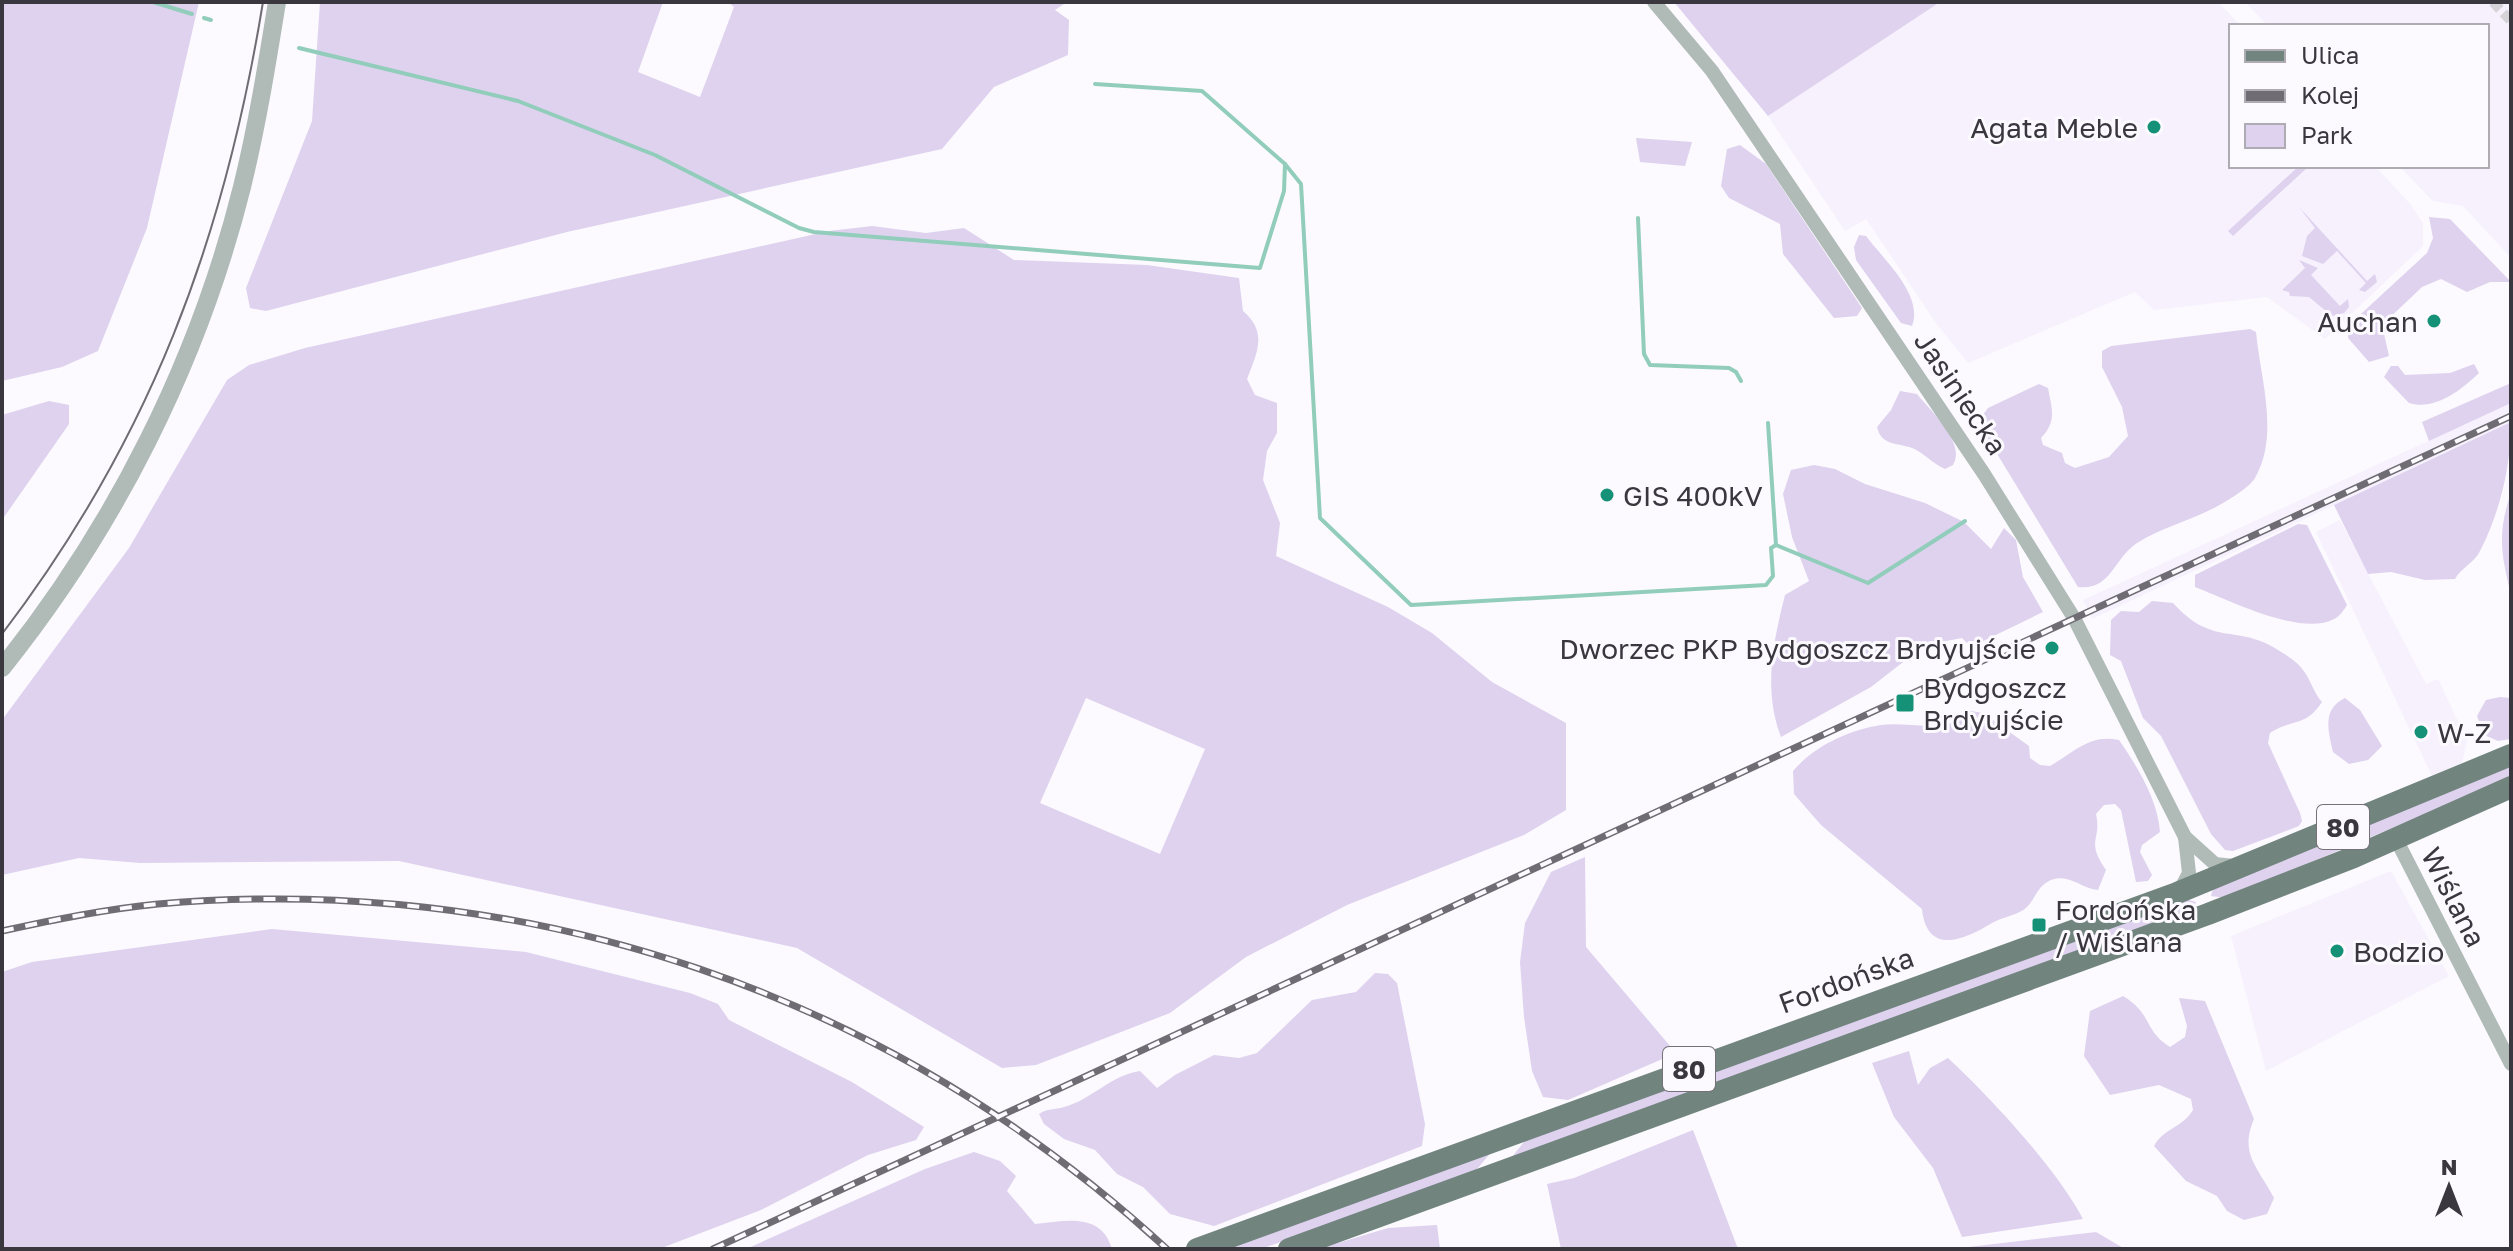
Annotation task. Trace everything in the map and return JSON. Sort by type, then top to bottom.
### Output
[{"type":"main road","name":"Fordońska","points":[[1200,1248],[2177,893],[2511,755]]},
{"type":"main road","name":"80","points":[[1289,1249],[2194,920],[2396,839],[2511,787]]},
{"type":"street","points":[[2,668],[57,594],[118,497],[154,428],[192,342],[242,189],[277,2]]},
{"type":"street","name":"Jasiniecka","points":[[1654,2],[1712,71],[1984,474],[2069,609],[2185,837],[2189,873],[2177,893]]},
{"type":"street","name":"Jasiniecka","points":[[2185,837],[2215,864],[2241,865],[2259,861]]},
{"type":"street","name":"Wiślana","points":[[2396,839],[2511,1064]]},
{"type":"shaded area","points":[[1940,2],[2218,2],[2239,24],[2229,24],[2229,168],[2377,168],[2423,223],[2423,246],[2325,339],[2267,297],[2154,310],[2135,292],[1968,363],[1936,323],[1866,219],[1845,231],[1768,116]]},
{"type":"shaded area","points":[[2245,2],[2511,2],[2511,258],[2463,206],[2433,201],[2401,168],[2489,168],[2489,24],[2266,24]]},
{"type":"shaded area","points":[[2511,403],[2511,422],[2092,619],[2083,600]]},
{"type":"shaded area","points":[[2340,520],[2426,684],[2438,679],[2467,741],[2462,763],[2433,778],[2316,532]]},
{"type":"shaded area","points":[[2391,871],[2449,976],[2266,1071],[2231,936]]},
{"type":"green space","points":[[2,2],[199,2],[147,228],[98,351],[62,367],[2,381]]},
{"type":"green space","points":[[320,2],[663,2],[638,72],[700,97],[734,7],[728,2],[1067,2],[1055,10],[1069,20],[1068,55],[994,87],[942,149],[567,232],[266,311],[250,308],[246,288],[312,121]]},
{"type":"green space","points":[[1674,2],[1940,2],[1768,116]]},
{"type":"green space","points":[[1636,138],[1692,142],[1685,166],[1640,162]]},
{"type":"green space","points":[[1740,145],[1766,164],[1862,308],[1857,316],[1834,318],[1783,254],[1780,224],[1729,198],[1721,186],[1727,149]]},
{"type":"green space","points":[[2297,168],[2307,168],[2233,236],[2228,231]]},
{"type":"green space","points":[[2299,207],[2367,281],[2375,274],[2377,282],[2365,292],[2359,290],[2366,283],[2337,251],[2323,264],[2302,256],[2307,236],[2315,228]]},
{"type":"green space","points":[[2429,217],[2450,219],[2511,282],[2490,282],[2467,292],[2441,279],[2422,287],[2382,325],[2389,356],[2369,362],[2348,338],[2349,325],[2427,253],[2433,238]]},
{"type":"green space","points":[[872,226],[926,233],[964,228],[1014,260],[1147,265],[1239,278],[1243,311],[1256,327],[1258,335],[1257,352],[1247,379],[1255,395],[1277,403],[1277,433],[1267,451],[1263,480],[1280,523],[1276,556],[1388,607],[1432,633],[1492,682],[1566,723],[1566,810],[1524,835],[1347,905],[1246,957],[1170,1013],[1036,1065],[1002,1068],[797,948],[399,861],[140,863],[79,858],[2,875],[2,720],[129,548],[227,380],[249,365],[305,348],[829,231]],"holes":[[[1086,698],[1205,749],[1160,854],[1040,803]]]},
{"type":"green space","points":[[1859,235],[1866,236],[1907,290],[1914,314],[1912,326],[1901,323],[1856,260],[1854,247]]},
{"type":"green space","points":[[2299,260],[2318,268],[2311,275],[2340,306],[2348,299],[2349,307],[2344,313],[2332,316],[2309,297],[2290,296],[2289,292],[2282,290],[2305,268]]},
{"type":"green space","points":[[2250,329],[2256,332],[2267,425],[2262,461],[2255,478],[2243,490],[2216,507],[2137,543],[2098,584],[2078,587],[1982,429],[1980,419],[1988,408],[2039,384],[2048,388],[2052,409],[2051,421],[2041,438],[2043,445],[2062,453],[2065,463],[2075,468],[2109,457],[2128,436],[2122,407],[2102,367],[2102,351],[2111,346]]},
{"type":"green space","points":[[2474,364],[2479,373],[2456,392],[2428,404],[2409,403],[2384,377],[2391,366],[2398,366],[2405,375],[2450,373]]},
{"type":"green space","points":[[2511,383],[2511,403],[2429,441],[2422,422]]},
{"type":"green space","points":[[1900,391],[1917,394],[1945,428],[1955,447],[1953,465],[1945,469],[1912,448],[1883,439],[1877,427],[1891,410]]},
{"type":"green space","points":[[49,401],[69,405],[69,424],[2,520],[2,415]]},
{"type":"green space","points":[[2511,422],[2503,488],[2487,536],[2475,558],[2455,579],[2425,580],[2391,572],[2368,574],[2334,505]]},
{"type":"green space","points":[[1814,465],[1835,469],[1865,484],[1925,503],[1964,522],[1991,549],[2004,528],[2016,540],[2023,577],[2043,612],[1971,647],[1962,638],[1925,645],[1871,687],[1781,737],[1771,684],[1777,630],[1785,595],[1809,581],[1792,537],[1783,494],[1791,470]]},
{"type":"green space","points":[[2511,493],[2511,595],[2502,532]]},
{"type":"green space","points":[[2298,524],[2307,525],[2347,605],[2336,618],[2320,623],[2284,620],[2195,587],[2195,575]]},
{"type":"green space","points":[[2152,601],[2173,603],[2187,616],[2211,630],[2246,637],[2273,647],[2294,660],[2306,674],[2322,702],[2310,716],[2270,733],[2268,743],[2300,813],[2302,821],[2299,826],[2233,851],[2225,850],[2211,834],[2161,736],[2143,718],[2121,661],[2110,655],[2111,620],[2121,611],[2139,612]]},
{"type":"green space","points":[[2345,698],[2360,710],[2382,746],[2368,760],[2349,764],[2333,752],[2328,721],[2333,708]]},
{"type":"green space","points":[[2511,698],[2511,739],[2498,741],[2484,735],[2477,716],[2486,700]]},
{"type":"green space","points":[[1971,711],[1983,713],[2029,746],[2030,758],[2040,765],[2050,766],[2091,742],[2119,740],[2146,784],[2158,820],[2160,832],[2142,845],[2140,852],[2152,875],[2148,881],[2136,882],[2121,810],[2115,804],[2104,805],[2096,814],[2096,852],[2106,870],[2098,890],[2064,878],[2051,880],[2020,912],[1960,938],[1939,939],[1931,934],[1925,924],[1922,909],[1821,825],[1794,794],[1793,771],[1811,754],[1833,740],[1881,725],[1951,723]]},
{"type":"green space","points":[[2511,763],[2511,778],[2226,898],[2211,896],[2213,889]]},
{"type":"green space","points":[[1585,857],[1586,947],[1676,1053],[1568,1100],[1543,1097],[1532,1071],[1524,1017],[1520,962],[1525,923],[1551,872]]},
{"type":"green space","points":[[2186,899],[2196,902],[2191,914],[1508,1162],[1527,1138]]},
{"type":"green space","points":[[272,929],[526,952],[690,993],[718,1004],[729,1020],[852,1082],[924,1127],[916,1140],[868,1155],[761,1210],[659,1249],[2,1249],[2,972],[32,962]]},
{"type":"green space","points":[[1375,973],[1388,974],[1397,983],[1425,1124],[1422,1146],[1214,1226],[1170,1214],[1143,1187],[1117,1174],[1095,1150],[1064,1139],[1044,1124],[1039,1114],[1074,1104],[1130,1073],[1140,1071],[1157,1088],[1214,1055],[1239,1058],[1257,1053],[1312,1000],[1356,992]]},
{"type":"green space","points":[[2123,996],[2139,1009],[2155,1034],[2170,1047],[2185,1037],[2187,1026],[2179,998],[2205,1001],[2254,1119],[2249,1142],[2252,1160],[2274,1198],[2267,1214],[2244,1220],[2227,1211],[2217,1196],[2186,1181],[2154,1146],[2189,1116],[2193,1110],[2191,1099],[2159,1085],[2110,1095],[2084,1056],[2090,1011]]},
{"type":"green space","points":[[1909,1051],[1918,1085],[1930,1068],[1948,1058],[1965,1074],[2040,1156],[2083,1219],[1962,1237],[1933,1168],[1894,1117],[1872,1063]]},
{"type":"green space","points":[[1693,1130],[1738,1249],[1561,1249],[1547,1184],[1574,1178]]},
{"type":"green space","points":[[1492,1151],[1473,1174],[1261,1249],[1222,1249]]},
{"type":"green space","points":[[974,1152],[1000,1161],[1016,1176],[1007,1191],[1035,1224],[1070,1221],[1091,1224],[1107,1237],[1112,1249],[746,1249],[925,1169]]},
{"type":"green space","points":[[1437,1225],[1440,1249],[1318,1249],[1388,1228]]},
{"type":"green space","points":[[2096,1232],[2125,1249],[1952,1249]]},
{"type":"waterway","points":[[153,2],[192,14]]},
{"type":"waterway","points":[[204,18],[211,20]]},
{"type":"waterway","points":[[299,48],[518,101],[655,155],[799,228],[814,232],[1260,268],[1284,191],[1285,164]]},
{"type":"waterway","points":[[1095,84],[1202,91],[1285,164],[1301,184],[1320,518],[1411,605],[1766,585],[1773,576],[1771,548],[1776,545],[1868,583],[1965,521]]},
{"type":"waterway","points":[[1638,218],[1644,354],[1650,365],[1729,368],[1736,372],[1741,381]]},
{"type":"waterway","points":[[1768,423],[1776,545]]},
{"type":"tunnel","points":[[2493,2],[2511,21]]},
{"type":"tram line","points":[[2,634],[54,561],[100,487],[139,412],[173,335],[227,174],[263,2]]},
{"type":"railway","points":[[713,1249],[2511,416]]},
{"type":"railway","points":[[2,931],[158,904],[298,899],[435,909],[569,932],[699,969],[825,1019],[945,1083],[1059,1160],[1167,1249]]},
{"type":"place","name":"Agata Meble","points":[[2154,127]]},
{"type":"place","name":"Auchan","points":[[2434,321]]},
{"type":"place","name":"GIS 400kV","points":[[1607,495]]},
{"type":"place","name":"Dworzec PKP Bydgoszcz Brdyujście","points":[[2052,648]]},
{"type":"place","name":"Bydgoszcz Brdyujście","points":[[1905,703]]},
{"type":"place","name":"W-Z","points":[[2421,732]]},
{"type":"place","name":"Fordońska / Wiślana","points":[[2039,925]]},
{"type":"place","name":"Bodzio","points":[[2337,951]]}]
